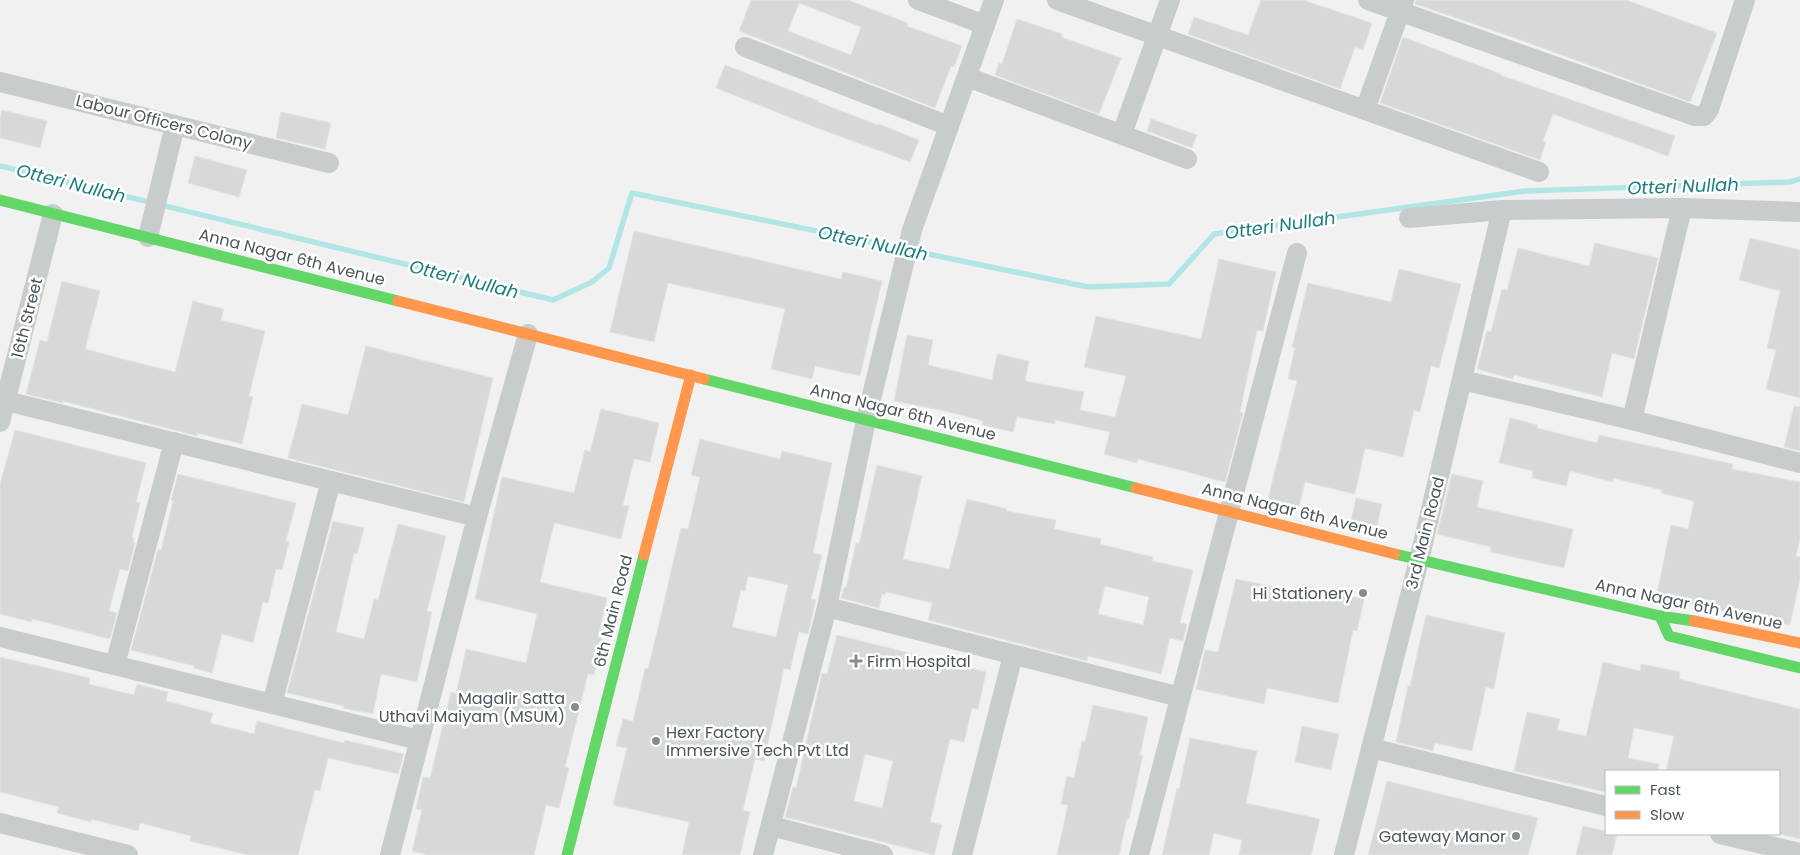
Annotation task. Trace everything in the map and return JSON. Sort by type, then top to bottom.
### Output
[{"type":"street","points":[[918,0],[985,25]]},
{"type":"street","points":[[763,855],[827,607],[866,420],[912,230],[994,0]]},
{"type":"street","points":[[1057,0],[1539,172]]},
{"type":"street","points":[[1122,134],[1170,0]]},
{"type":"street","points":[[1368,0],[1402,6],[1695,116],[1704,116],[1709,109],[1745,0]]},
{"type":"street","points":[[1365,110],[1402,6]]},
{"type":"street","points":[[745,47],[949,126]]},
{"type":"street","points":[[967,77],[1188,159]]},
{"type":"street","name":"Labour Officers Colony","points":[[0,82],[328,163]]},
{"type":"street","points":[[148,237],[175,125]]},
{"type":"street","name":"Anna Nagar 6th Avenue","points":[[0,200],[1419,560],[1660,616],[1681,618],[1800,644]]},
{"type":"street","points":[[1632,420],[1682,208]]},
{"type":"street","points":[[1409,218],[1502,210],[1682,208],[1800,212]]},
{"type":"street","name":"3rd Main Road","points":[[1344,855],[1419,560],[1502,210]]},
{"type":"street","name":"16th Street","points":[[0,422],[53,214]]},
{"type":"street","points":[[1139,855],[1297,253]]},
{"type":"street","points":[[390,855],[477,517],[528,334]]},
{"type":"street","name":"6th Main Road","points":[[567,855],[690,375]]},
{"type":"street","points":[[1462,380],[1632,420],[1800,463]]},
{"type":"street","points":[[6,401],[477,517]]},
{"type":"street","points":[[115,665],[174,442]]},
{"type":"street","points":[[272,704],[331,481]]},
{"type":"street","points":[[827,607],[1180,697]]},
{"type":"street","points":[[1660,616],[1669,636],[1800,668]]},
{"type":"street","points":[[0,637],[419,740]]},
{"type":"street","points":[[962,855],[1013,655]]},
{"type":"street","points":[[1370,748],[1605,806]]},
{"type":"street","points":[[0,823],[128,855]]},
{"type":"street","points":[[771,826],[883,855]]},
{"type":"street","points":[[1724,835],[1800,853]]},
{"type":"building","points":[[751,0],[848,0],[908,23],[907,26],[962,46],[954,67],[951,66],[935,108],[739,31]],"holes":[[[799,3],[861,27],[851,55],[788,31]]]},
{"type":"building","points":[[1261,0],[1303,0],[1372,23],[1363,50],[1355,47],[1340,89],[1188,34],[1194,17],[1248,35]]},
{"type":"building","points":[[1416,0],[1626,0],[1717,33],[1690,102],[1515,38],[1415,4]]},
{"type":"building","points":[[1017,19],[1062,34],[1061,37],[1121,58],[1099,114],[995,75],[999,63],[1002,64]]},
{"type":"building","points":[[1403,37],[1500,75],[1675,136],[1668,156],[1553,114],[1543,141],[1546,142],[1540,160],[1380,103]]},
{"type":"building","points":[[725,65],[919,140],[910,162],[716,88]]},
{"type":"building","points":[[2,110],[47,121],[40,148],[0,138]]},
{"type":"building","points":[[281,112],[331,123],[325,149],[276,138]]},
{"type":"building","points":[[1151,119],[1197,135],[1192,148],[1147,131]]},
{"type":"building","points":[[195,156],[247,170],[239,197],[188,183]]},
{"type":"building","points":[[634,231],[841,279],[843,272],[882,281],[860,376],[815,366],[812,379],[771,369],[785,309],[668,283],[654,342],[610,332]]},
{"type":"building","points":[[1750,238],[1800,250],[1800,398],[1766,389],[1776,350],[1767,348],[1780,291],[1739,280]]},
{"type":"building","points":[[1595,243],[1658,258],[1634,359],[1612,353],[1602,397],[1514,375],[1513,379],[1477,369],[1487,331],[1491,332],[1502,289],[1507,290],[1518,248],[1589,266]]},
{"type":"building","points":[[1219,259],[1276,272],[1263,331],[1257,330],[1240,412],[1243,413],[1225,482],[1138,459],[1136,463],[1104,454],[1110,432],[1055,420],[1055,424],[1017,417],[1013,432],[982,425],[983,421],[945,411],[894,401],[907,335],[933,340],[928,365],[992,380],[997,354],[1029,361],[1025,381],[1084,392],[1080,410],[1115,417],[1126,376],[1084,367],[1096,316],[1201,339]]},
{"type":"building","points":[[1399,269],[1461,284],[1439,368],[1431,366],[1420,412],[1414,410],[1403,457],[1365,448],[1355,494],[1305,482],[1299,506],[1268,499],[1297,381],[1288,379],[1295,348],[1292,347],[1308,283],[1391,302]]},
{"type":"building","points":[[62,281],[100,291],[85,349],[130,361],[175,372],[193,301],[224,309],[221,320],[265,331],[249,396],[253,397],[242,444],[197,433],[197,436],[63,401],[63,403],[26,394],[40,340],[47,342]]},
{"type":"building","points":[[366,346],[493,378],[464,502],[288,458],[302,404],[348,415]]},
{"type":"building","points":[[1794,406],[1800,407],[1800,451],[1784,447]]},
{"type":"building","points":[[601,409],[659,423],[650,462],[634,459],[623,505],[629,506],[621,539],[554,524],[540,582],[607,598],[598,637],[602,638],[594,675],[588,674],[565,767],[569,768],[559,808],[546,805],[534,855],[428,855],[412,851],[422,810],[416,809],[423,777],[430,778],[451,692],[456,694],[466,649],[526,663],[537,614],[475,599],[502,477],[574,493],[585,450],[590,452]]},
{"type":"building","points":[[1510,418],[1538,425],[1537,428],[1597,443],[1599,435],[1733,464],[1732,469],[1800,482],[1800,539],[1796,556],[1800,557],[1800,579],[1790,625],[1656,599],[1671,525],[1688,529],[1694,501],[1661,493],[1662,490],[1613,478],[1613,482],[1570,471],[1566,486],[1532,478],[1533,471],[1499,463]]},
{"type":"building","points":[[15,430],[146,463],[136,502],[140,503],[132,537],[134,538],[133,543],[135,543],[128,571],[120,569],[109,611],[117,613],[110,639],[32,619],[31,622],[0,614],[0,484]]},
{"type":"building","points":[[700,439],[780,459],[782,451],[832,463],[813,553],[822,555],[811,599],[816,600],[808,634],[799,632],[790,670],[784,668],[764,761],[755,759],[743,810],[750,812],[740,855],[682,855],[689,822],[613,805],[627,748],[616,746],[623,719],[633,721],[645,668],[648,669],[681,528],[688,529],[700,477],[691,475]],"holes":[[[748,576],[788,585],[776,637],[732,627],[741,590],[745,591]]]},
{"type":"building","points":[[877,465],[922,476],[903,559],[949,569],[967,499],[1007,509],[1007,511],[1056,520],[1054,529],[1101,539],[1100,544],[1153,557],[1152,561],[1193,570],[1180,623],[1187,624],[1183,641],[1170,638],[1161,674],[1088,656],[1087,661],[928,620],[932,603],[886,592],[886,595],[882,594],[879,608],[841,598],[844,587],[846,588],[856,543],[859,544]],"holes":[[[1105,586],[1149,597],[1143,625],[1098,614]]]},
{"type":"building","points":[[178,474],[296,503],[286,541],[289,542],[282,570],[276,569],[268,603],[263,602],[253,643],[222,634],[212,673],[194,668],[194,666],[131,650],[158,549],[161,550]]},
{"type":"building","points":[[1452,474],[1483,481],[1477,507],[1573,529],[1564,568],[1490,552],[1491,547],[1437,534]]},
{"type":"building","points":[[1356,498],[1382,504],[1377,527],[1351,521]]},
{"type":"building","points":[[333,521],[364,528],[357,554],[354,553],[336,632],[364,639],[374,599],[378,600],[398,524],[446,536],[427,611],[432,612],[417,682],[381,674],[373,714],[287,693]]},
{"type":"building","points":[[1236,579],[1300,592],[1302,585],[1364,599],[1357,631],[1353,630],[1338,703],[1267,688],[1264,704],[1196,689],[1205,650],[1218,652]]},
{"type":"building","points":[[1426,615],[1505,633],[1494,689],[1486,687],[1472,751],[1435,743],[1433,751],[1396,742]]},
{"type":"building","points":[[837,635],[986,672],[978,709],[972,708],[964,742],[950,739],[930,822],[942,825],[934,855],[785,817],[793,787],[796,788],[822,673],[827,674]],"holes":[[[865,754],[893,761],[882,808],[854,801]]]},
{"type":"building","points":[[0,657],[90,678],[89,684],[134,695],[137,684],[168,692],[166,701],[213,713],[210,723],[254,734],[257,721],[344,743],[345,740],[404,754],[398,774],[328,758],[320,791],[315,790],[298,855],[248,855],[190,841],[191,836],[140,823],[138,831],[91,819],[91,822],[57,813],[59,807],[0,792]]},
{"type":"building","points":[[1603,662],[1640,671],[1641,664],[1680,672],[1679,679],[1800,709],[1800,839],[1780,834],[1780,770],[1666,770],[1674,736],[1634,728],[1628,758],[1659,764],[1658,770],[1605,770],[1605,792],[1514,771],[1527,712],[1560,719],[1557,730],[1586,736]]},
{"type":"building","points":[[1093,705],[1148,717],[1140,755],[1143,755],[1129,819],[1127,819],[1119,855],[1057,855],[1068,805],[1061,804],[1067,776],[1074,778],[1082,741],[1085,742]]},
{"type":"building","points":[[1302,726],[1339,734],[1331,770],[1295,762]]},
{"type":"building","points":[[1190,738],[1257,751],[1246,803],[1320,819],[1311,855],[1239,855],[1242,840],[1214,833],[1209,855],[1162,855]]},
{"type":"building","points":[[1387,781],[1538,818],[1528,855],[1368,855]]},
{"type":"building","points":[[1583,826],[1605,831],[1605,835],[1617,835],[1612,855],[1576,855]]},
{"type":"waterway","name":"Otteri Nullah","points":[[0,166],[553,300],[592,282],[609,268],[632,193],[1088,287],[1169,284],[1214,234],[1525,191],[1790,182],[1800,179]]},
{"type":"traffic: fast","points":[[0,200],[398,301]]},
{"type":"traffic: fast","points":[[704,379],[1136,488]]},
{"type":"traffic: fast","points":[[1395,554],[1660,616],[1694,621]]},
{"type":"traffic: fast","points":[[567,855],[644,555]]},
{"type":"traffic: fast","points":[[1660,616],[1669,636],[1800,668]]},
{"type":"traffic: slow","points":[[398,301],[704,379]]},
{"type":"traffic: slow","points":[[644,555],[691,375]]},
{"type":"traffic: slow","points":[[1136,488],[1395,554]]},
{"type":"traffic: slow","points":[[1694,621],[1800,643]]},
{"type":"place","name":"Hi Stationery","points":[[1363,593]]},
{"type":"place","name":"Firm Hospital","points":[[856,661]]},
{"type":"place","name":"Magalir Satta Uthavi Maiyam (MSUM)","points":[[575,707]]},
{"type":"place","name":"Hexr Factory Immersive Tech Pvt Ltd","points":[[656,741]]},
{"type":"place","name":"Gateway Manor","points":[[1516,836]]}]
